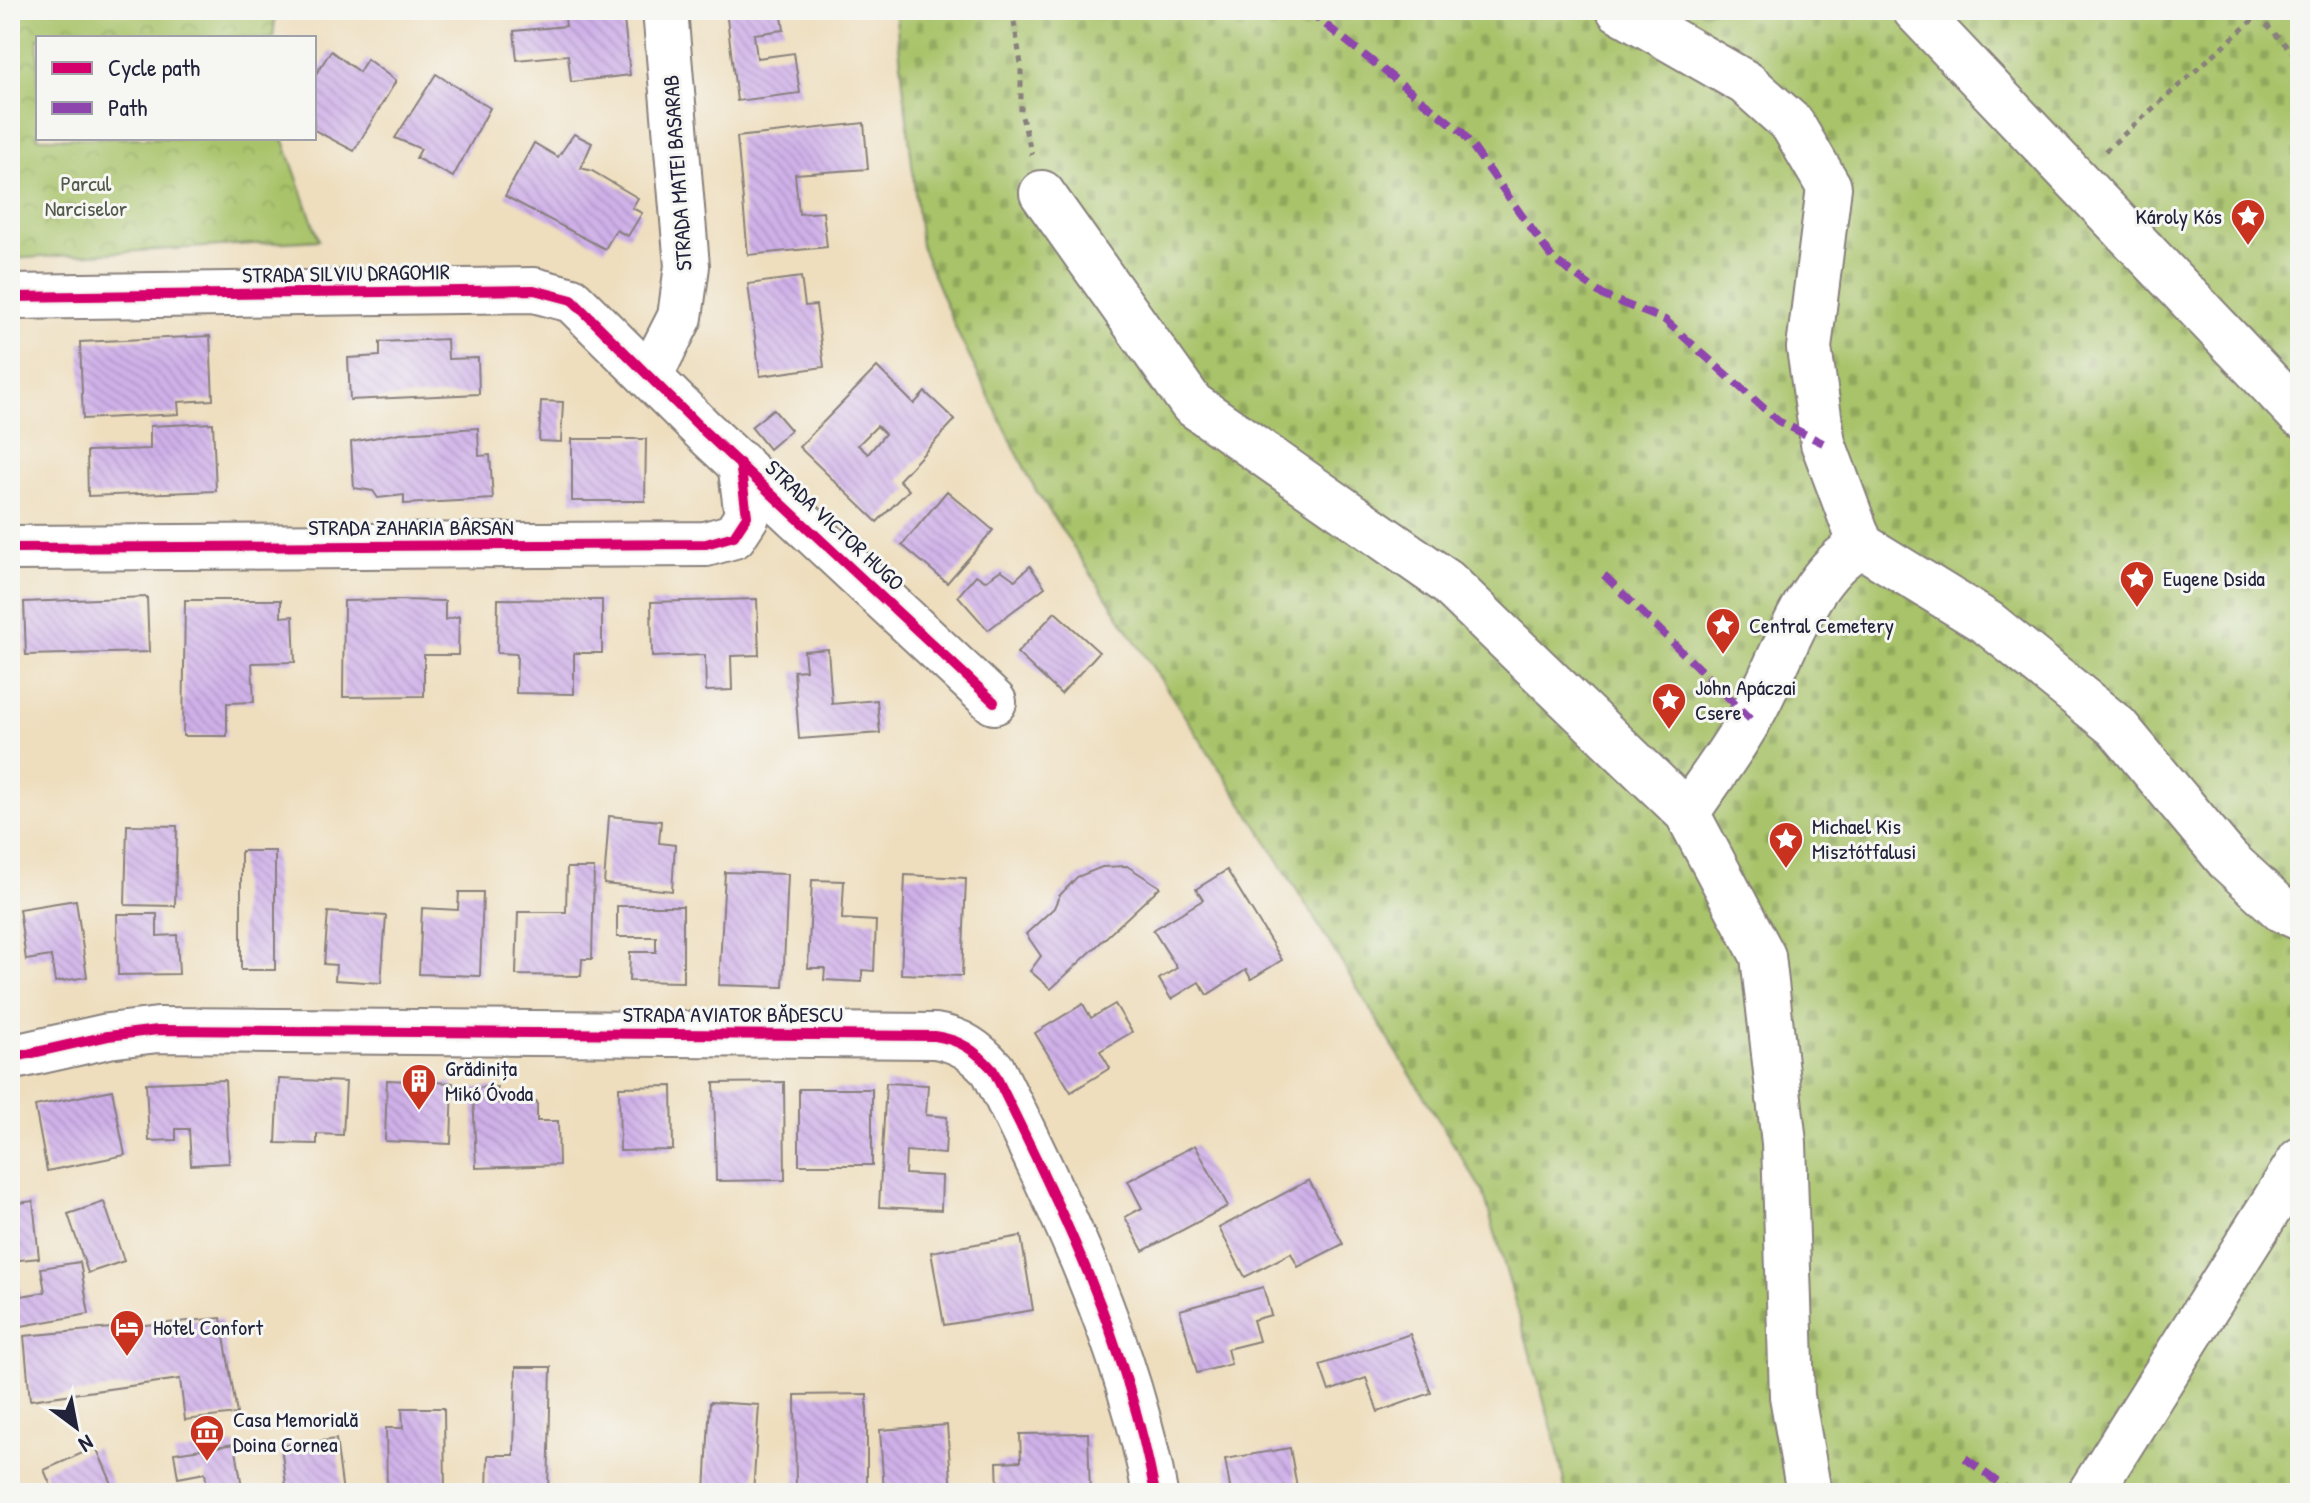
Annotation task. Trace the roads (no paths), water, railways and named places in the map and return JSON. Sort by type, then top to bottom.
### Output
[{"type":"street","name":"STRADA MATEI BASARAB","points":[[650,376],[680,317],[687,266],[665,10]]},
{"type":"street","points":[[1619,10],[1746,83],[1792,124],[1829,187],[1809,348],[1823,443],[1861,545],[1988,623],[2117,727],[2228,860],[2282,910],[2300,918]]},
{"type":"street","points":[[1915,10],[2300,415]]},
{"type":"street","points":[[1042,193],[1192,404],[1447,582],[1687,813],[1763,956],[1784,1143],[1792,1396],[1809,1493]]},
{"type":"street","name":"STRADA SILVIU DRAGOMIR","points":[[10,297],[534,290],[572,300],[650,376]]},
{"type":"street","name":"STRADA VICTOR HUGO","points":[[650,376],[994,702]]},
{"type":"street","name":"STRADA ZAHARIA BÂRSAN","points":[[10,548],[706,544],[734,536],[747,516],[740,463]]},
{"type":"street","points":[[1687,813],[1750,719],[1804,607],[1842,555],[1861,545]]},
{"type":"street","name":"STRADA AVIATOR BĂDESCU","points":[[10,1058],[108,1036],[158,1030],[919,1035],[951,1038],[967,1046],[993,1070],[1089,1273],[1130,1386],[1145,1438],[1155,1493]]},
{"type":"street","points":[[2090,1493],[2300,1160]]},
{"type":"place","name":"Károly Kós","points":[[2248,247]]},
{"type":"place","name":"Eugene Dsida","points":[[2137,609]]},
{"type":"place","name":"Central Cemetery","points":[[1723,656]]},
{"type":"place","name":"John Apáczai Csere","points":[[1669,731]]},
{"type":"place","name":"Michael Kis Misztótfalusi","points":[[1786,870]]},
{"type":"place","name":"Grădinița Mikó Óvoda","points":[[419,1112]]},
{"type":"place","name":"Hotel Confort","points":[[127,1358]]},
{"type":"place","name":"Casa Memorială Doina Cornea","points":[[207,1463]]},
{"type":"park label","name":"Parcul Narciselor","points":[[86,196]]}]
